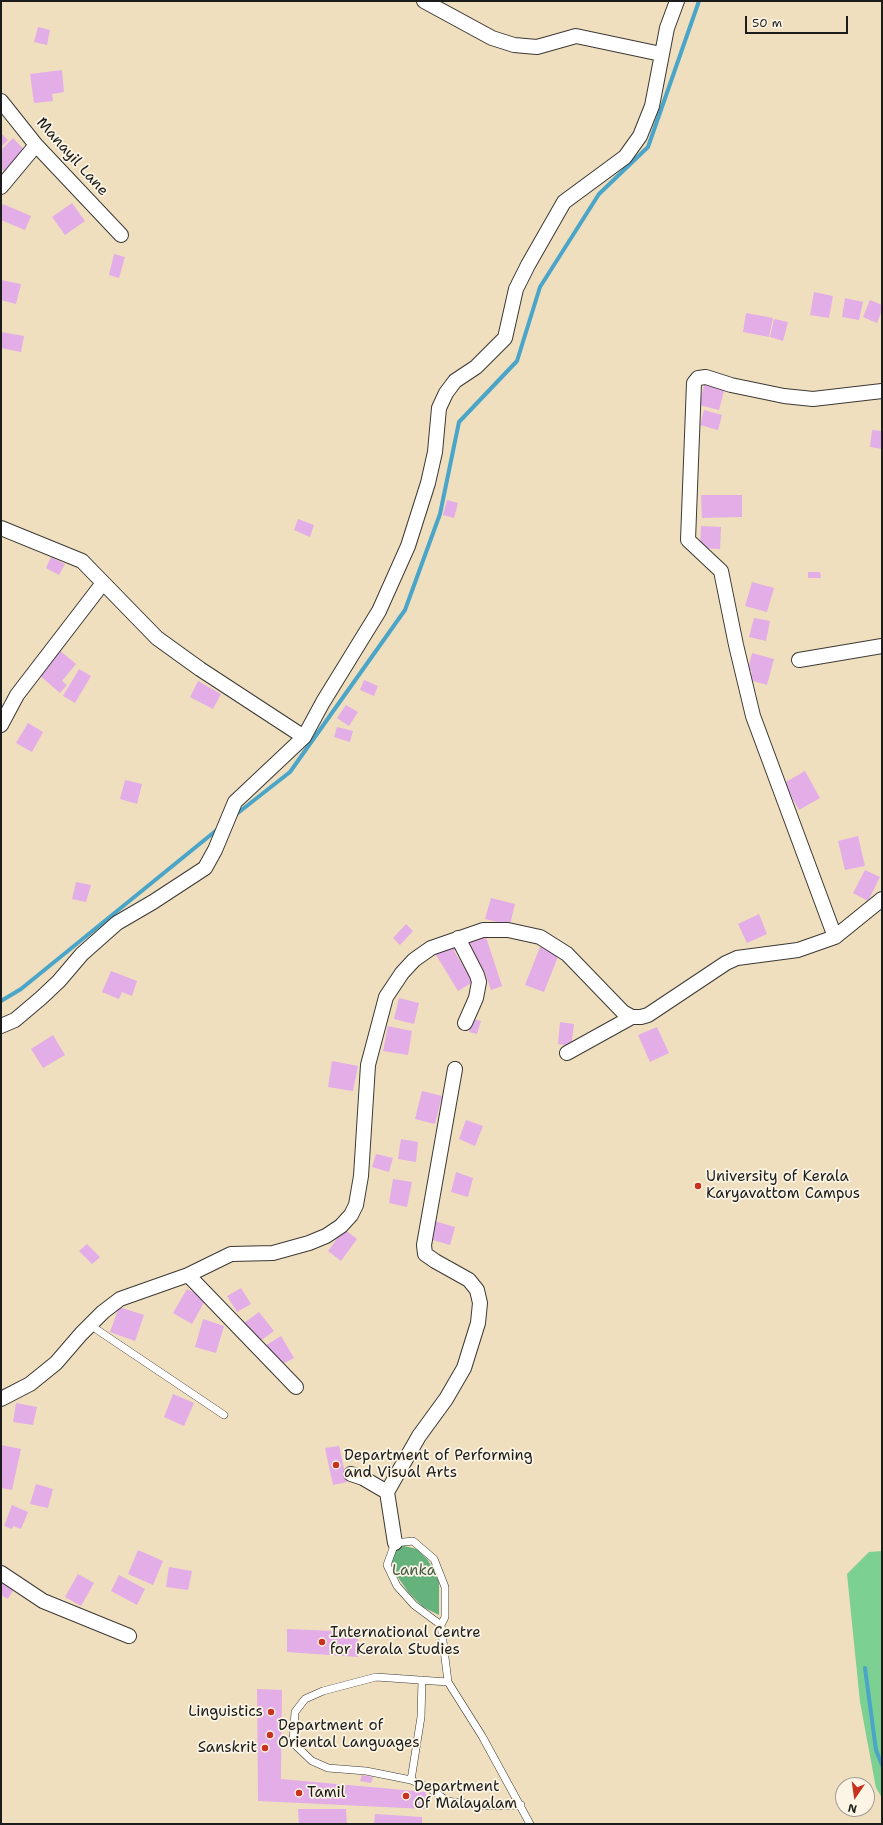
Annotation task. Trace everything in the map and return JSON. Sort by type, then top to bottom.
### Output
[{"type":"street","points":[[424,1],[492,38],[514,45],[537,47],[576,36],[662,54]]},
{"type":"street","points":[[1,1026],[15,1020],[41,998],[59,981],[82,954],[117,923],[153,902],[205,868],[235,802],[304,737],[323,702],[378,611],[408,546],[428,482],[435,452],[436,423],[439,408],[446,393],[455,381],[476,367],[505,338],[516,290],[528,265],[564,202],[625,157],[640,136],[652,106],[667,28],[677,1]]},
{"type":"street","name":"Manayil Lane","points":[[1,101],[36,145],[121,235]]},
{"type":"street","points":[[1,187],[36,145]]},
{"type":"street","points":[[835,937],[753,716],[736,645],[721,571],[688,540],[694,383],[698,378],[706,377],[731,385],[784,396],[813,399],[882,391]]},
{"type":"street","points":[[1,528],[82,561],[158,638],[200,670],[304,737]]},
{"type":"street","points":[[1,725],[17,695],[103,583]]},
{"type":"street","points":[[799,660],[882,646]]},
{"type":"street","points":[[567,1053],[632,1017],[648,1015],[726,963],[737,958],[798,950],[835,937],[882,899]]},
{"type":"street","points":[[1,1399],[30,1384],[56,1363],[103,1312],[120,1299],[188,1275],[231,1254],[273,1253],[309,1243],[326,1236],[341,1226],[351,1216],[356,1205],[361,1176],[368,1065],[386,997],[392,985],[414,960],[431,948],[483,930],[508,930],[540,937],[567,954],[623,1012],[632,1017]]},
{"type":"street","points":[[458,938],[477,975],[479,982],[477,994],[465,1023]]},
{"type":"street","points":[[394,1543],[387,1492],[419,1436],[446,1399],[464,1368],[478,1323],[480,1303],[477,1290],[469,1280],[425,1254],[424,1245],[454,1069]]},
{"type":"street","points":[[188,1275],[296,1387]]},
{"type":"street","points":[[351,1474],[363,1478],[387,1492]]},
{"type":"street","points":[[1,1572],[43,1601],[129,1636]]},
{"type":"lane","points":[[90,1325],[224,1415]]},
{"type":"lane","points":[[441,1625],[414,1605],[397,1586],[387,1565],[394,1543],[412,1541],[434,1559],[445,1587],[445,1617],[441,1625],[448,1682],[482,1736],[530,1824]]},
{"type":"lane","points":[[448,1682],[376,1676],[323,1691],[305,1699],[295,1712],[293,1743],[312,1761],[328,1768],[366,1771],[411,1780],[432,1789],[447,1800],[481,1806],[520,1805]]},
{"type":"lane","points":[[411,1780],[421,1717],[422,1680]]},
{"type":"green space","name":"Lanka","points":[[404,1546],[417,1549],[428,1560],[439,1581],[439,1615],[423,1607],[409,1593],[397,1576],[391,1560],[396,1547]]},
{"type":"green space","points":[[882,1551],[882,1798],[876,1788],[860,1702],[847,1574],[869,1552]]},
{"type":"building","points":[[38,27],[50,30],[47,45],[34,42]]},
{"type":"building","points":[[62,70],[64,92],[52,94],[53,101],[34,103],[30,74]]},
{"type":"building","points":[[1,133],[8,140],[1,147]]},
{"type":"building","points":[[13,138],[32,158],[11,178],[1,168],[1,150]]},
{"type":"building","points":[[72,203],[85,221],[65,235],[52,217]]},
{"type":"building","points":[[3,204],[31,216],[25,230],[1,220],[1,208]]},
{"type":"building","points":[[114,254],[125,257],[119,278],[109,275]]},
{"type":"building","points":[[1,280],[21,284],[16,304],[1,300]]},
{"type":"building","points":[[814,292],[833,296],[829,318],[810,315]]},
{"type":"building","points":[[845,298],[863,302],[859,320],[842,317]]},
{"type":"building","points":[[870,300],[882,305],[882,310],[877,323],[863,317]]},
{"type":"building","points":[[746,313],[773,318],[769,337],[743,332]]},
{"type":"building","points":[[774,319],[788,322],[783,341],[770,337]]},
{"type":"building","points":[[1,332],[24,336],[21,352],[1,348]]},
{"type":"building","points":[[706,378],[726,384],[719,410],[699,405]]},
{"type":"building","points":[[704,410],[722,415],[718,430],[700,425]]},
{"type":"building","points":[[872,430],[882,431],[882,449],[870,447]]},
{"type":"building","points":[[701,495],[742,495],[742,517],[702,518]]},
{"type":"building","points":[[447,500],[458,503],[454,518],[443,515]]},
{"type":"building","points":[[298,519],[314,525],[310,537],[294,530]]},
{"type":"building","points":[[701,526],[721,527],[720,549],[700,548]]},
{"type":"building","points":[[51,557],[65,564],[59,575],[46,568]]},
{"type":"building","points":[[808,572],[820,572],[821,578],[808,578]]},
{"type":"building","points":[[752,582],[774,588],[767,612],[745,606]]},
{"type":"building","points":[[754,618],[770,621],[766,641],[749,637]]},
{"type":"building","points":[[58,649],[76,664],[62,681],[67,685],[60,693],[38,674]]},
{"type":"building","points":[[752,653],[774,659],[767,685],[750,680],[752,671],[748,670]]},
{"type":"building","points":[[79,669],[91,676],[75,703],[63,696]]},
{"type":"building","points":[[364,680],[378,686],[374,696],[360,690]]},
{"type":"building","points":[[198,681],[221,694],[213,709],[190,697]]},
{"type":"building","points":[[346,705],[358,712],[349,726],[337,718]]},
{"type":"building","points":[[28,723],[43,732],[32,752],[16,743]]},
{"type":"building","points":[[337,727],[353,731],[350,742],[334,737]]},
{"type":"building","points":[[805,771],[820,798],[799,810],[784,783]]},
{"type":"building","points":[[125,780],[142,784],[137,804],[120,799]]},
{"type":"building","points":[[858,836],[865,866],[845,870],[838,841]]},
{"type":"building","points":[[865,870],[880,877],[868,901],[853,893]]},
{"type":"building","points":[[76,882],[91,885],[86,902],[72,899]]},
{"type":"building","points":[[491,898],[515,904],[510,925],[485,919]]},
{"type":"building","points":[[759,914],[767,934],[747,943],[738,924]]},
{"type":"building","points":[[406,924],[413,931],[400,945],[393,938]]},
{"type":"building","points":[[484,931],[502,986],[491,990],[484,970],[473,973],[465,937]]},
{"type":"building","points":[[454,938],[460,947],[454,951],[473,982],[458,991],[433,950]]},
{"type":"building","points":[[540,947],[559,954],[544,992],[525,985]]},
{"type":"building","points":[[111,971],[137,981],[132,996],[122,992],[119,999],[102,992]]},
{"type":"building","points":[[399,998],[419,1003],[414,1024],[394,1019]]},
{"type":"building","points":[[473,1019],[481,1021],[477,1034],[469,1032]]},
{"type":"building","points":[[560,1022],[574,1024],[571,1046],[558,1044]]},
{"type":"building","points":[[388,1026],[412,1031],[408,1055],[383,1051]]},
{"type":"building","points":[[657,1027],[669,1053],[650,1062],[638,1035]]},
{"type":"building","points":[[53,1035],[65,1055],[43,1068],[31,1049]]},
{"type":"building","points":[[332,1061],[358,1066],[353,1091],[328,1087]]},
{"type":"building","points":[[422,1091],[442,1096],[435,1124],[415,1119]]},
{"type":"building","points":[[466,1120],[483,1126],[475,1146],[459,1139]]},
{"type":"building","points":[[401,1139],[418,1142],[416,1162],[398,1159]]},
{"type":"building","points":[[376,1154],[393,1158],[389,1172],[372,1167]]},
{"type":"building","points":[[456,1172],[473,1178],[468,1197],[451,1192]]},
{"type":"building","points":[[393,1179],[412,1182],[407,1207],[389,1203]]},
{"type":"building","points":[[431,1220],[455,1227],[450,1245],[426,1238]]},
{"type":"building","points":[[344,1229],[357,1239],[341,1261],[328,1251]]},
{"type":"building","points":[[87,1244],[100,1257],[92,1264],[79,1251]]},
{"type":"building","points":[[241,1288],[251,1304],[237,1312],[227,1296]]},
{"type":"building","points":[[187,1289],[206,1299],[192,1324],[173,1313]]},
{"type":"building","points":[[119,1307],[144,1315],[135,1341],[110,1332]]},
{"type":"building","points":[[259,1312],[274,1331],[259,1342],[244,1323]]},
{"type":"building","points":[[203,1319],[224,1326],[216,1353],[195,1347]]},
{"type":"building","points":[[281,1336],[294,1358],[277,1367],[258,1350]]},
{"type":"building","points":[[173,1394],[194,1403],[184,1426],[164,1417]]},
{"type":"building","points":[[16,1403],[37,1407],[33,1425],[13,1422]]},
{"type":"building","points":[[1,1445],[21,1449],[12,1490],[1,1488]]},
{"type":"building","name":"Department of Performing and Visual Arts","points":[[339,1446],[347,1482],[333,1485],[325,1448]]},
{"type":"building","points":[[36,1484],[53,1489],[48,1508],[30,1504]]},
{"type":"building","points":[[12,1505],[28,1512],[21,1529],[13,1526],[12,1529],[4,1526]]},
{"type":"building","points":[[138,1550],[163,1561],[153,1585],[128,1574]]},
{"type":"building","points":[[169,1567],[192,1571],[188,1590],[166,1587]]},
{"type":"building","points":[[78,1574],[94,1583],[81,1606],[65,1597]]},
{"type":"building","points":[[119,1575],[145,1589],[137,1605],[111,1591]]},
{"type":"building","points":[[1,1577],[16,1585],[8,1599],[1,1595]]},
{"type":"building","name":"International Centre for Kerala Studies","points":[[287,1629],[358,1632],[358,1657],[287,1652]]},
{"type":"building","name":"Department of Oriental Languages","points":[[257,1689],[282,1690],[281,1779],[426,1792],[426,1809],[258,1801]]},
{"type":"building","points":[[362,1775],[373,1777],[371,1783],[360,1781]]},
{"type":"building","points":[[298,1809],[346,1809],[347,1824],[299,1824]]},
{"type":"building","points":[[375,1814],[422,1817],[422,1824],[374,1824]]},
{"type":"waterway","points":[[234,816],[290,772],[405,610],[440,514],[459,422],[517,361],[540,287],[599,194],[648,147],[699,1]]},
{"type":"waterway","points":[[1,1001],[21,989],[218,829]]},
{"type":"waterway","points":[[865,1668],[876,1750],[882,1765]]},
{"type":"place","name":"University of Kerala Karyavattom Campus","points":[[698,1186]]},
{"type":"place","name":"Department of Performing and Visual Arts","points":[[336,1465]]},
{"type":"place","name":"International Centre for Kerala Studies","points":[[322,1642]]},
{"type":"place","name":"Linguistics","points":[[271,1712]]},
{"type":"place","name":"Department of Oriental Languages","points":[[270,1735]]},
{"type":"place","name":"Sanskrit","points":[[265,1748]]},
{"type":"place","name":"Tamil","points":[[299,1793]]},
{"type":"place","name":"Department Of Malayalam","points":[[406,1796]]}]
